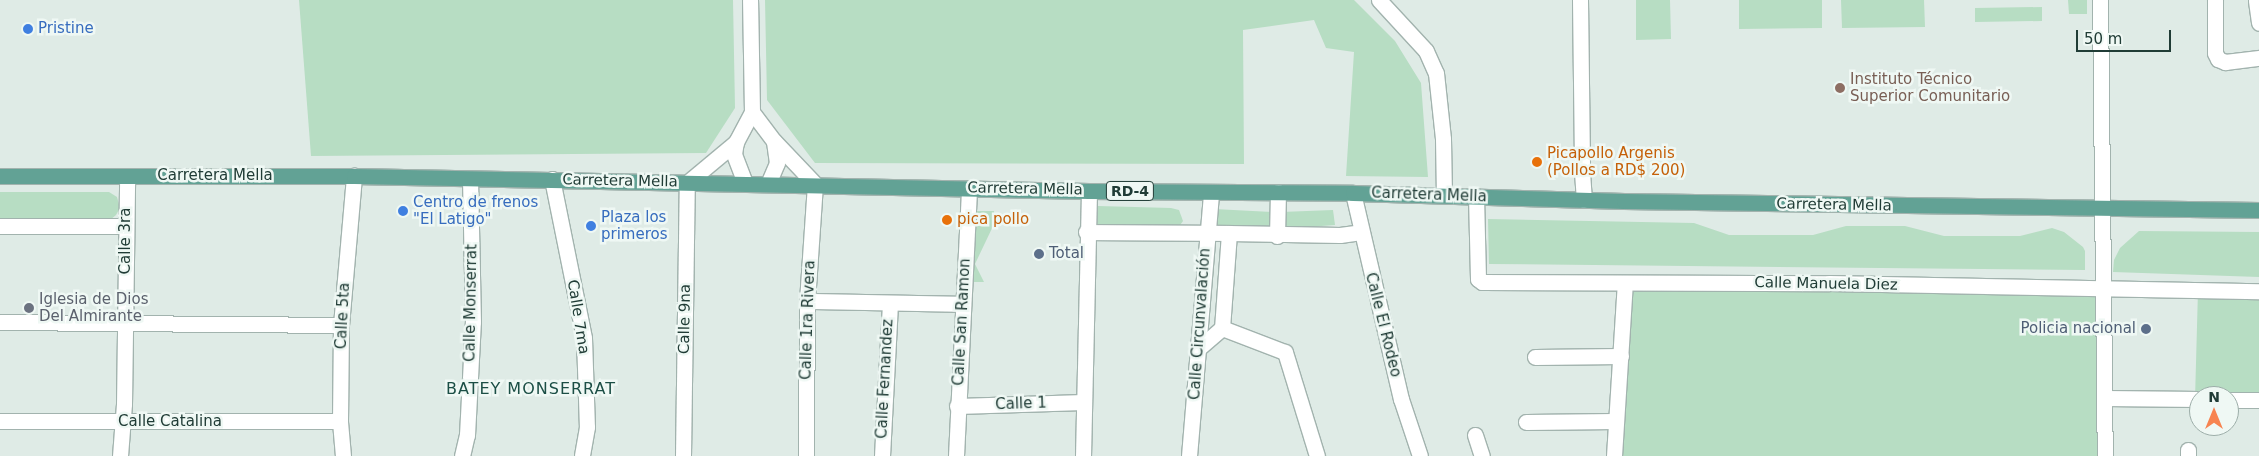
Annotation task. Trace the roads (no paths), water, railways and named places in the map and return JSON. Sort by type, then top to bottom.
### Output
[{"type":"main road","name":"Carretera Mella","points":[[0,176],[354,176],[1089,191],[1353,193],[1584,200],[2259,210]]},
{"type":"street","points":[[745,183],[734,154],[736,142],[752,112],[750,0]]},
{"type":"street","points":[[1379,0],[1426,51],[1436,73],[1443,140],[1444,195]]},
{"type":"street","points":[[1580,0],[1584,200]]},
{"type":"street","points":[[2100,0],[2102,208],[2105,288],[2105,456]]},
{"type":"street","points":[[2215,0],[2215,53],[2218,59],[2225,62],[2259,58]]},
{"type":"street","points":[[2256,1],[2259,23]]},
{"type":"street","points":[[752,112],[774,141],[815,184]]},
{"type":"street","points":[[768,184],[777,162],[774,141]]},
{"type":"street","points":[[687,183],[736,142]]},
{"type":"street","name":"Calle 3ra","points":[[120,456],[126,324],[127,176]]},
{"type":"street","name":"Calle 5ta","points":[[343,456],[340,421],[340,325],[354,176]]},
{"type":"street","name":"Calle Monserrat","points":[[462,456],[467,435],[472,322],[470,179]]},
{"type":"street","name":"Calle 7ma","points":[[552,180],[584,338],[587,427],[582,456]]},
{"type":"street","name":"Calle 9na","points":[[683,456],[687,183]]},
{"type":"street","name":"Calle 1ra Rivera","points":[[806,456],[807,301],[815,184]]},
{"type":"street","name":"Calle San Ramon","points":[[956,456],[969,188]]},
{"type":"street","points":[[1083,456],[1086,232],[1089,191]]},
{"type":"street","name":"Calle Circunvalación","points":[[1189,456],[1211,192]]},
{"type":"street","points":[[1277,236],[1278,192]]},
{"type":"street","name":"Calle El Rodeo","points":[[1353,193],[1401,399],[1420,456]]},
{"type":"street","name":"Calle Manuela Diez","points":[[1476,196],[1479,281],[1829,283],[2259,291]]},
{"type":"street","points":[[0,226],[126,226]]},
{"type":"street","points":[[1086,232],[1207,232],[1277,236],[1340,235],[1361,232]]},
{"type":"street","points":[[1199,348],[1222,328],[1229,233]]},
{"type":"street","points":[[1614,456],[1625,283]]},
{"type":"street","points":[[807,301],[962,304]]},
{"type":"street","name":"Calle Fernandez","points":[[882,456],[890,303]]},
{"type":"street","points":[[0,322],[340,325]]},
{"type":"street","points":[[1222,328],[1286,352],[1317,456]]},
{"type":"street","points":[[1535,357],[1621,356]]},
{"type":"street","points":[[2106,398],[2189,400]]},
{"type":"street","points":[[2239,400],[2259,400]]},
{"type":"street","name":"Calle 1","points":[[957,406],[1084,402]]},
{"type":"street","name":"Calle Catalina","points":[[0,420],[123,422],[340,421]]},
{"type":"street","points":[[1526,422],[1615,421]]},
{"type":"street","points":[[1475,435],[1482,456]]},
{"type":"place","name":"Pristine","points":[[28,29]]},
{"type":"place","name":"Instituto Técnico Superior Comunitario","points":[[1840,88]]},
{"type":"place","name":"Picapollo Argenis (Pollos a RD$ 200)","points":[[1537,162]]},
{"type":"place","name":"Centro de frenos \"El Latigo\"","points":[[403,211]]},
{"type":"place","name":"pica pollo","points":[[947,220]]},
{"type":"place","name":"Plaza los primeros","points":[[591,226]]},
{"type":"place","name":"Total","points":[[1039,254]]},
{"type":"place","name":"Iglesia de Dios Del Almirante","points":[[29,308]]},
{"type":"place","name":"Policia nacional","points":[[2146,329]]},
{"type":"district","name":"BATEY MONSERRAT","points":[[531,389]]}]
